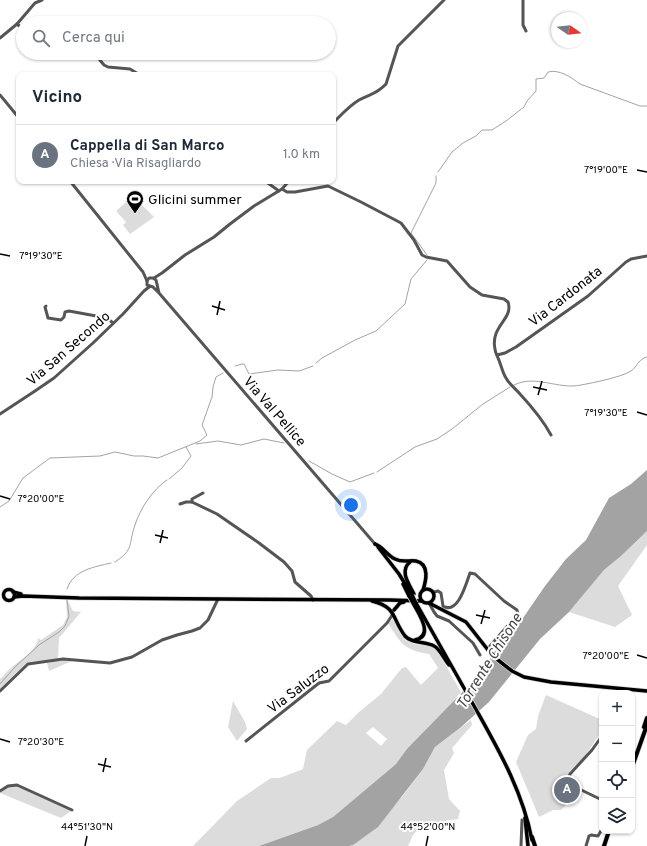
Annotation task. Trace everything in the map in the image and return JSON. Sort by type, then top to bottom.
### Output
[{"type":"highway","points":[[634,762],[647,718]]},
{"type":"highway","points":[[635,753],[639,744]]},
{"type":"highway","points":[[603,846],[607,834]]},
{"type":"highway","points":[[532,837],[534,846]]},
{"type":"main road","points":[[375,544],[379,545],[394,558],[401,561],[416,561],[421,563],[425,568],[426,580],[417,602],[425,627],[424,634],[422,638],[413,640]]},
{"type":"main road","points":[[375,544],[399,574],[417,602],[421,612],[484,724],[514,781],[524,807],[532,837]]},
{"type":"main road","points":[[412,595],[404,571],[406,566],[413,561]]},
{"type":"main road","points":[[426,580],[438,607]]},
{"type":"main road","points":[[423,590],[427,589],[432,591]]},
{"type":"main road","points":[[88,598],[17,594],[9,590],[0,595],[6,600],[11,601],[14,597],[23,596],[88,598],[390,600],[429,603],[466,622],[488,650],[518,675],[527,679],[634,690]]},
{"type":"main road","points":[[5,592],[3,595],[6,600]]},
{"type":"main road","points":[[13,592],[14,597]]},
{"type":"main road","points":[[417,602],[420,594]]},
{"type":"main road","points":[[429,603],[434,598]]},
{"type":"main road","points":[[357,600],[376,602],[393,612]]},
{"type":"main road","points":[[390,600],[392,603],[393,612],[405,636],[436,648],[456,672]]},
{"type":"main road","points":[[388,608],[390,600]]},
{"type":"main road","points":[[393,612],[400,603],[406,601]]},
{"type":"main road","points":[[635,690],[647,691]]},
{"type":"main road","points":[[524,807],[528,846]]},
{"type":"street","points":[[24,16],[31,7],[42,0]]},
{"type":"street","points":[[336,120],[359,100],[377,92],[386,84],[394,54],[398,46],[444,0]]},
{"type":"street","points":[[523,0],[523,25],[526,31]]},
{"type":"street","points":[[0,38],[16,25]]},
{"type":"street","points":[[100,60],[104,65],[113,68],[130,69],[135,72]]},
{"type":"street","points":[[1,98],[16,115]]},
{"type":"street","points":[[72,184],[143,272],[147,282],[154,285]]},
{"type":"street","points":[[270,184],[287,192],[296,192],[328,186],[361,202],[402,224],[422,254],[426,257],[447,261],[470,287],[482,295],[508,302],[510,307],[509,312],[496,330],[495,351],[508,382],[542,419],[551,435]]},
{"type":"street","points":[[144,291],[147,282],[162,273],[185,255],[214,237],[233,221],[280,190],[286,184]]},
{"type":"street","name":"Via Cardonata","points":[[497,354],[505,353],[516,347],[588,296],[626,262],[631,259],[647,256]]},
{"type":"street","points":[[143,272],[153,278]]},
{"type":"street","points":[[144,291],[154,285],[162,273]]},
{"type":"street","points":[[153,278],[154,285]]},
{"type":"street","name":"Via Val Pellice","points":[[154,285],[159,294],[375,544]]},
{"type":"street","name":"Via San Secondo","points":[[0,414],[36,392],[54,378],[114,323],[144,291]]},
{"type":"street","points":[[46,306],[45,308],[48,318],[54,320],[61,320],[64,317],[65,312],[69,311],[107,318],[114,323]]},
{"type":"street","points":[[192,502],[192,500],[203,493]]},
{"type":"street","points":[[180,504],[192,502],[217,514],[259,542],[284,562],[292,571],[295,582],[311,596],[313,600]]},
{"type":"street","points":[[432,591],[438,591],[441,593],[443,606],[450,608],[454,606],[460,598],[470,573],[475,574],[518,612],[518,614],[490,646]]},
{"type":"street","points":[[0,691],[28,664],[63,659],[110,663],[132,657],[162,640],[192,632],[200,628],[208,620],[218,599]]},
{"type":"street","points":[[429,603],[437,616],[449,621],[473,642],[480,655]]},
{"type":"street","name":"Via Saluzzo","points":[[246,741],[319,683],[329,681],[387,623],[393,612]]},
{"type":"street","points":[[599,740],[570,774],[568,781],[571,785],[599,799]]},
{"type":"street","points":[[0,791],[8,786],[17,785],[72,810]]},
{"type":"street","points":[[521,846],[522,820]]},
{"type":"street","points":[[586,846],[590,835],[598,836],[599,834]]},
{"type":"shaded area","name":"Glicini summer","points":[[133,196],[154,217],[130,234],[123,225],[126,222],[116,211]]},
{"type":"shaded area","points":[[647,531],[647,545],[618,586],[632,615],[615,627],[569,612],[604,570]]},
{"type":"shaded area","points":[[66,600],[73,611],[81,612],[59,638],[58,659],[29,662],[0,689],[0,679],[35,647],[38,638],[41,640],[63,625],[67,617]]},
{"type":"shaded area","points":[[393,619],[405,640],[414,644],[430,646],[438,652],[461,692],[438,719],[408,749],[396,764],[333,817],[318,825],[259,846],[193,846],[237,801],[271,778],[280,778],[303,769],[307,750],[337,721],[346,725],[381,694],[402,668],[406,667],[421,685],[438,668],[429,654],[408,648],[404,645],[388,623]],"holes":[[[373,727],[387,739],[381,746],[366,733]]]},
{"type":"shaded area","points":[[64,659],[72,661],[49,671],[47,663]]},
{"type":"shaded area","points":[[546,695],[599,719],[599,735],[584,757],[570,771],[562,793],[567,795],[566,805],[561,810],[553,810],[539,817],[516,762],[528,735],[536,729],[538,716]]},
{"type":"shaded area","points":[[233,701],[245,722],[247,729],[237,741],[228,727]]},
{"type":"shaded area","points":[[471,720],[472,725],[452,748],[454,753],[444,770],[449,799],[460,811],[458,819],[423,824],[413,835],[408,846],[349,846],[353,845],[402,797],[423,769],[435,747]]},
{"type":"shaded area","points":[[8,786],[16,786],[71,811],[61,818],[0,793]]},
{"type":"water","name":"Torrente Chisone","points":[[647,470],[647,531],[604,570],[569,612],[540,639],[489,702],[460,728],[435,747],[423,769],[378,827],[353,845],[349,846],[259,846],[318,825],[333,817],[396,764],[407,749],[479,675],[498,647],[523,618],[566,559],[586,540],[609,498],[631,484]]},
{"type":"waterway","points":[[438,172],[452,152],[463,143],[476,136],[482,130],[492,130],[524,107],[536,91],[536,79],[544,78],[548,72],[552,71],[561,73],[569,76],[580,84],[640,106],[647,106]]},
{"type":"waterway","points":[[427,255],[411,233],[436,183],[436,176]]},
{"type":"waterway","points":[[316,363],[322,358],[355,340],[376,331],[405,304],[411,279],[427,260]]},
{"type":"waterway","points":[[514,385],[531,381],[564,386],[592,383],[614,378],[627,373],[631,371],[642,359],[647,357]]},
{"type":"waterway","points":[[235,366],[244,364],[249,374],[278,370],[299,371],[313,366]]},
{"type":"waterway","points":[[0,507],[9,501],[23,478],[50,458],[100,456],[115,452],[134,456],[158,458],[200,441],[207,435],[202,425],[212,397],[216,377],[223,373]]},
{"type":"waterway","points":[[377,472],[415,447],[437,439],[483,404],[510,387]]},
{"type":"waterway","points":[[196,444],[218,441],[241,445],[264,439],[284,443]]},
{"type":"waterway","points":[[169,479],[182,468],[191,456],[186,447]]},
{"type":"waterway","points":[[309,461],[350,482],[374,473]]},
{"type":"waterway","points":[[115,562],[128,550],[137,519],[144,506],[152,494],[167,480]]},
{"type":"waterway","points":[[67,589],[74,577],[79,573],[111,563]]},
{"type":"waterway","points":[[0,684],[15,667],[39,645],[59,632],[65,626],[69,616],[67,600]]},
{"type":"place","name":"Glicini summer","points":[[135,214]]},
{"type":"place","name":"Cappella di San Marco","points":[[567,790]]}]
